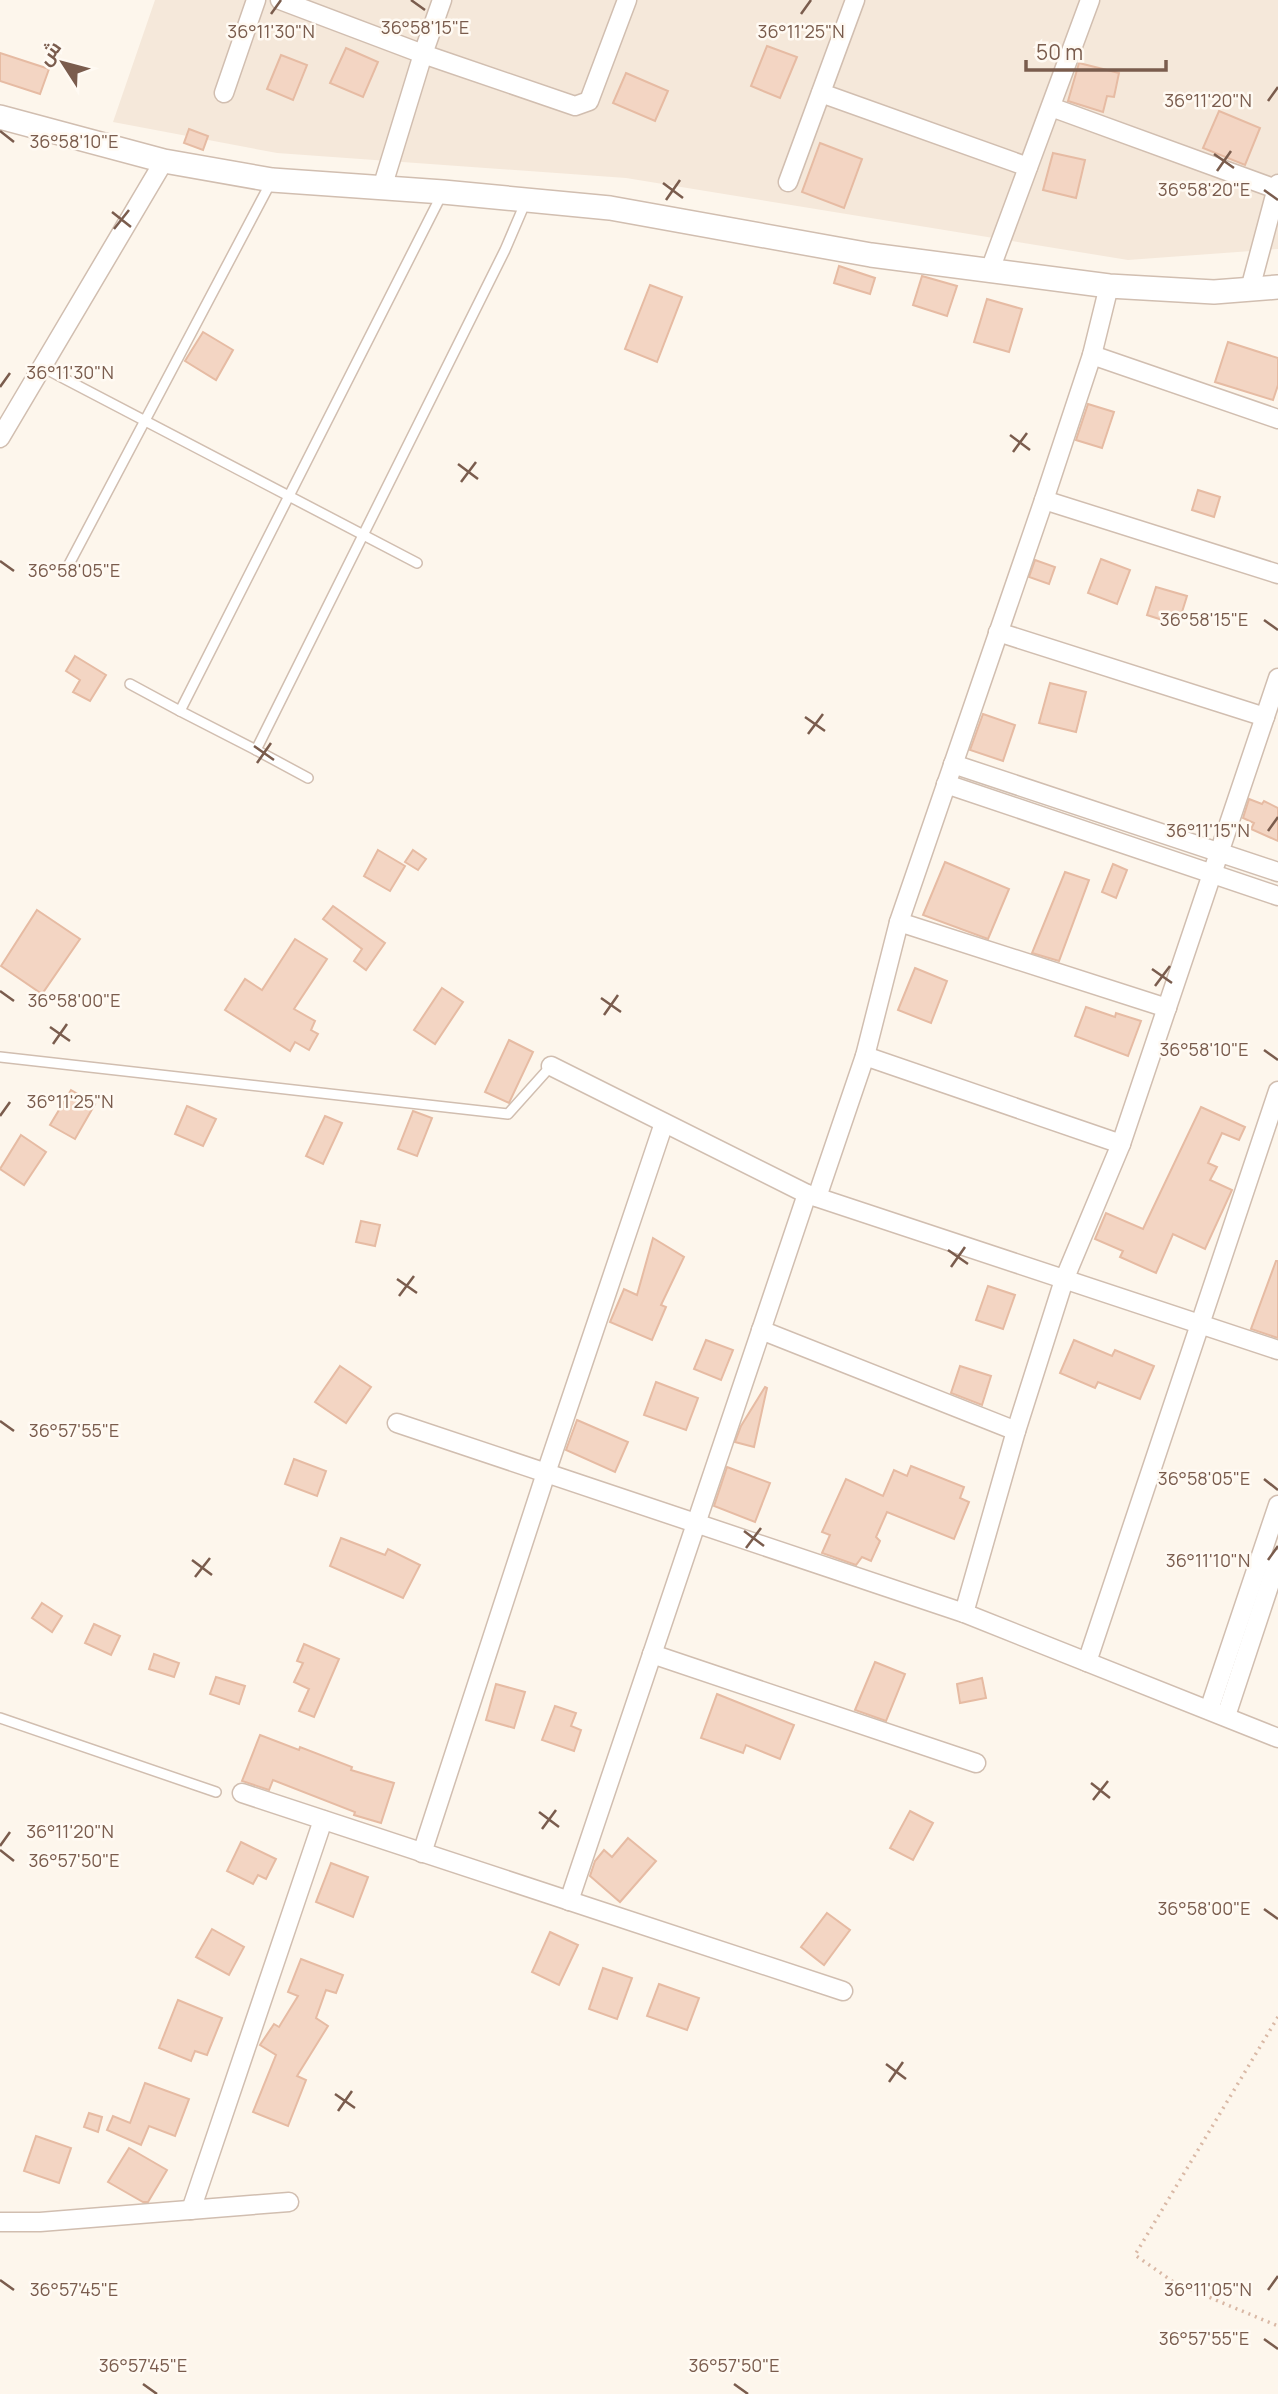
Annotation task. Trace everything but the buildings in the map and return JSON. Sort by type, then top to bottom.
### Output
[{"type":"street","points":[[224,93],[256,0]]},
{"type":"street","points":[[281,0],[423,54],[575,106],[589,101],[627,0]]},
{"type":"street","points":[[382,188],[442,0]]},
{"type":"street","points":[[788,182],[855,0]]},
{"type":"street","points":[[990,270],[1090,0]]},
{"type":"street","points":[[821,93],[1028,167]]},
{"type":"street","points":[[1051,107],[1277,186],[1250,289]]},
{"type":"street","points":[[0,117],[164,161],[272,180],[443,192],[610,208],[871,255],[1110,286],[1214,292],[1278,287]]},
{"type":"street","points":[[0,438],[164,161]]},
{"type":"street","points":[[569,1901],[761,1329],[865,1056],[899,922],[1044,500],[1091,355],[1110,286]]},
{"type":"street","points":[[1091,355],[1278,419]]},
{"type":"street","points":[[1044,500],[1278,574]]},
{"type":"street","points":[[998,632],[1265,717]]},
{"type":"street","points":[[964,1613],[1016,1431],[1064,1280],[1121,1144],[1278,678]]},
{"type":"street","points":[[953,764],[1278,872]]},
{"type":"street","points":[[946,785],[1278,896]]},
{"type":"street","points":[[899,922],[1167,1008]]},
{"type":"street","points":[[865,1056],[1121,1144]]},
{"type":"street","points":[[551,1066],[812,1196],[1278,1350]]},
{"type":"street","points":[[1087,1662],[1278,1091]]},
{"type":"street","points":[[422,1853],[545,1473],[664,1123]]},
{"type":"street","points":[[761,1329],[1016,1431]]},
{"type":"street","points":[[397,1423],[964,1613],[1278,1738]]},
{"type":"street","points":[[1217,1713],[1277,1510]]},
{"type":"street","points":[[1217,1713],[1278,1559]]},
{"type":"street","points":[[652,1654],[976,1763]]},
{"type":"street","points":[[242,1793],[843,1991]]},
{"type":"street","points":[[191,2210],[323,1820]]},
{"type":"street","points":[[0,2222],[40,2222],[289,2202]]},
{"type":"lane","points":[[66,570],[272,180]]},
{"type":"lane","points":[[180,711],[443,192]]},
{"type":"lane","points":[[256,750],[505,250],[526,199]]},
{"type":"lane","points":[[42,367],[417,563]]},
{"type":"lane","points":[[130,684],[308,778]]},
{"type":"lane","points":[[0,1057],[508,1114],[551,1066]]},
{"type":"lane","points":[[0,1718],[216,1792]]},
{"type":"path","points":[[1278,2017],[1135,2255],[1175,2283],[1278,2326]]},
{"type":"shaded area","points":[[155,0],[1278,0],[1278,249],[1128,260],[626,178],[277,153],[113,122]]}]
